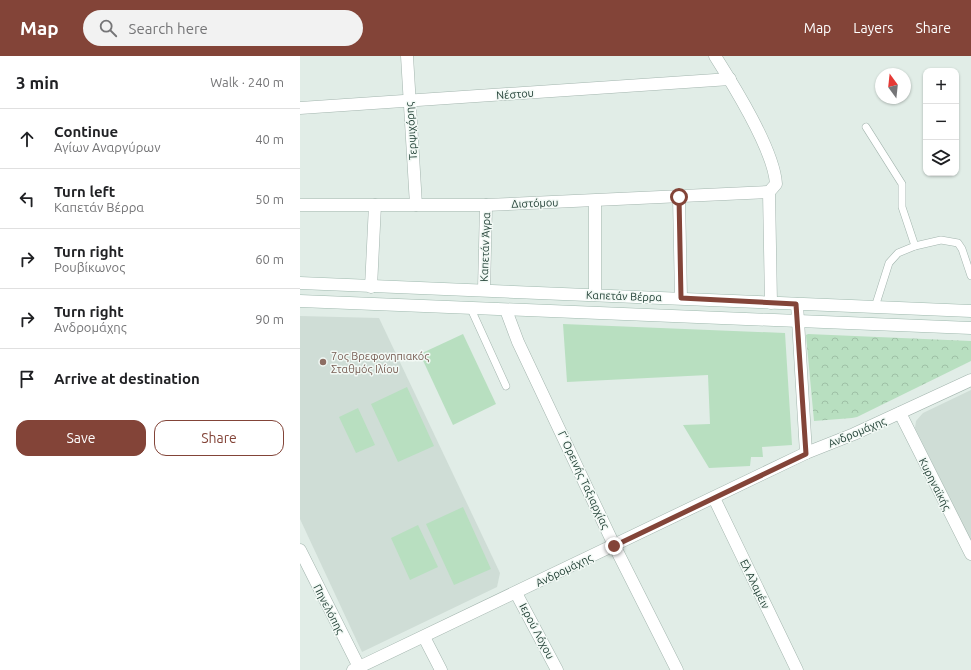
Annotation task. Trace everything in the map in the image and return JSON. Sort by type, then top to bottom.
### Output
[{"type":"street","name":"Τερψιχόρης","points":[[407,56],[416,205]]},
{"type":"street","points":[[715,56],[730,79],[765,145],[776,174],[776,184],[769,192],[770,303]]},
{"type":"street","name":"Νέστου","points":[[300,108],[409,102],[730,79]]},
{"type":"street","name":"Διστόμου","points":[[300,205],[486,205],[769,192]]},
{"type":"street","points":[[679,197],[681,298]]},
{"type":"street","points":[[595,201],[595,295]]},
{"type":"street","points":[[371,287],[375,205]]},
{"type":"street","name":"Καπετάν Άγρα","points":[[484,290],[486,205]]},
{"type":"street","name":"Καπετάν Βέρρα","points":[[300,283],[371,287],[681,298],[820,306],[857,306],[971,311]]},
{"type":"street","name":"Καπετάν Βέρρα","points":[[300,301],[816,323],[857,323],[971,328]]},
{"type":"street","points":[[796,304],[806,454]]},
{"type":"street","name":"Γ' Ορεινής Ταξιαρχίας","points":[[506,310],[518,342],[614,546],[677,670]]},
{"type":"street","name":"Ανδρομάχης","points":[[363,667],[806,454],[971,380]]},
{"type":"street","name":"Κυρηναϊκής","points":[[900,413],[971,554]]},
{"type":"street","name":"Ελ Αλαμέιν","points":[[714,498],[796,670]]},
{"type":"street","name":"Πηνελόπης","points":[[300,550],[363,667]]},
{"type":"street","name":"Ιερού Λόχου","points":[[516,593],[557,670]]},
{"type":"street","points":[[424,637],[441,670]]},
{"type":"lane","points":[[866,127],[902,184],[902,207],[915,246]]},
{"type":"lane","points":[[875,307],[889,263],[898,253],[915,246],[941,240],[958,243],[962,249],[971,276]]},
{"type":"lane","points":[[470,309],[506,386]]},
{"type":"shaded area","points":[[300,316],[379,318],[500,573],[497,587],[362,652],[300,519]]},
{"type":"shaded area","points":[[971,390],[971,541],[915,428],[916,421],[923,413]]},
{"type":"green space","points":[[563,324],[785,333],[792,445],[762,447],[763,457],[751,457],[750,466],[709,468],[683,425],[710,424],[708,375],[567,382]]},
{"type":"green space","points":[[463,334],[496,404],[453,425],[420,354]]},
{"type":"green space","points":[[806,335],[971,341],[971,361],[857,417],[814,421]]},
{"type":"green space","points":[[407,387],[434,446],[398,462],[371,404]]},
{"type":"green space","points":[[358,408],[375,445],[356,453],[339,417]]},
{"type":"green space","points":[[463,507],[491,569],[454,585],[426,524]]},
{"type":"green space","points":[[418,525],[438,567],[410,580],[391,538]]},
{"type":"place","name":"7ος Βρεφονηπιακός Σταθμός Ιλίου","points":[[323,362]]},
{"type":"route","points":[[614,546],[806,454],[796,304],[681,298],[679,197]]}]
